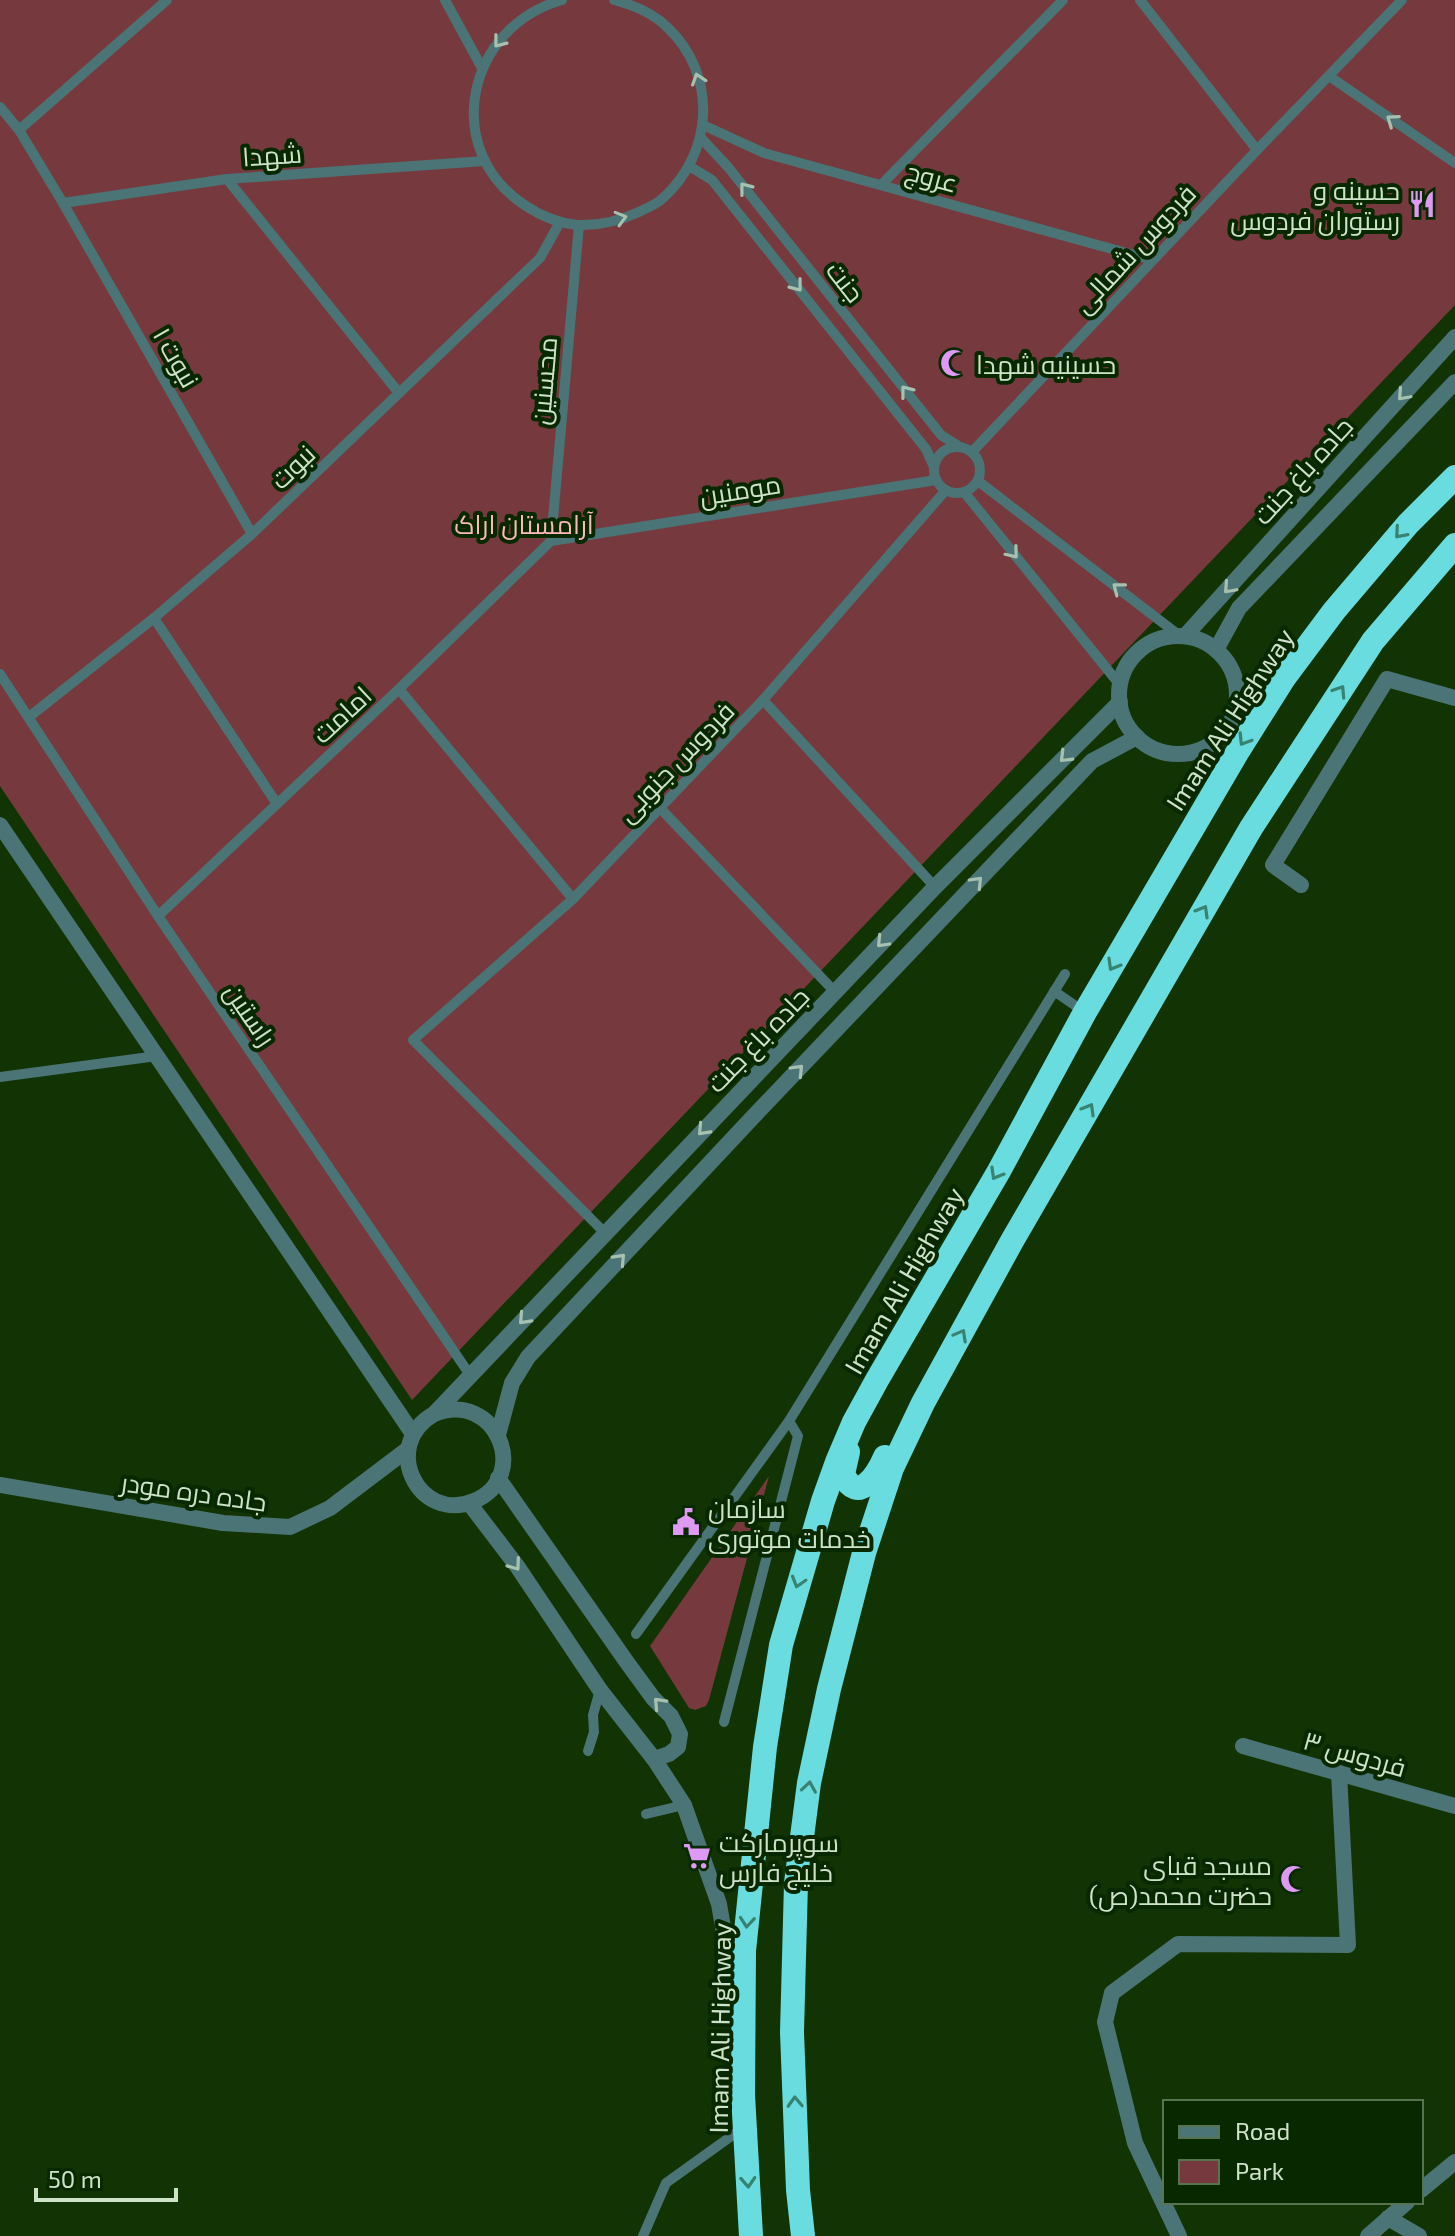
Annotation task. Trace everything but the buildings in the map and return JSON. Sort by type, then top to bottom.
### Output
[{"type":"highway","name":"Imam Ali Highway","points":[[751,2236],[745,2127],[744,1951],[765,1747],[779,1658],[796,1588],[823,1501],[854,1422],[999,1171],[1085,1012],[1284,678],[1334,611],[1408,524],[1455,477]]},
{"type":"highway","points":[[803,2236],[798,2190],[794,2075],[796,1883],[809,1783],[829,1689],[864,1553],[892,1468],[923,1403],[1012,1241],[1251,828],[1373,641],[1455,545]]},
{"type":"highway","points":[[877,1380],[844,1466],[844,1477],[851,1485],[859,1487],[874,1480],[907,1420],[923,1403]]},
{"type":"street","name":"جاده باغ جنت","points":[[1182,636],[1455,337]]},
{"type":"street","name":"جاده باغ جنت","points":[[1216,650],[1239,608],[1455,382]]},
{"type":"street","points":[[1182,636],[1202,640],[1216,650],[1230,667],[1237,688],[1234,715],[1222,735],[1199,750],[1177,754],[1155,749],[1137,737],[1124,718],[1120,693],[1128,664],[1143,648],[1158,639],[1182,636]]},
{"type":"street","points":[[1301,885],[1273,865],[1387,679],[1455,698]]},
{"type":"street","name":"جاده باغ جنت","points":[[434,1414],[1120,693]]},
{"type":"street","name":"جاده باغ جنت","points":[[498,1435],[512,1383],[528,1357],[1092,761],[1137,737]]},
{"type":"street","points":[[0,825],[6,842],[157,1056],[411,1441]]},
{"type":"street","points":[[732,1099],[752,1118]]},
{"type":"street","points":[[450,1409],[473,1412],[487,1421],[498,1435],[503,1456],[498,1478],[488,1492],[469,1503],[441,1503],[422,1491],[410,1471],[411,1441],[424,1420],[434,1414],[450,1409]]},
{"type":"street","name":"جاده دره مودر","points":[[0,1485],[223,1523],[290,1527],[330,1508],[411,1441]]},
{"type":"street","points":[[498,1478],[626,1661],[653,1698],[671,1716],[680,1734],[678,1747],[654,1759]]},
{"type":"street","points":[[469,1503],[517,1566],[600,1690],[654,1759],[684,1805],[719,1904],[743,2042]]},
{"type":"street","name":"فردوس ۳","points":[[1243,1746],[1455,1806]]},
{"type":"street","points":[[1163,2202],[1135,2143],[1105,2022],[1112,1993],[1178,1944],[1348,1945],[1339,1773]]},
{"type":"street","points":[[1423,2188],[1455,2162]]},
{"type":"street","points":[[1164,2204],[1179,2236]]},
{"type":"street","points":[[1368,2236],[1405,2204]]},
{"type":"street","points":[[1388,2218],[1419,2236]]},
{"type":"lane","points":[[19,130],[167,0]]},
{"type":"lane","points":[[445,0],[482,68]]},
{"type":"lane","points":[[562,0],[543,5],[517,21],[496,42],[482,68],[474,99],[475,130],[485,161],[498,182],[516,199],[537,213],[579,225],[622,220],[661,200],[689,166],[701,138],[702,89],[689,55],[667,26],[637,6],[614,0]]},
{"type":"lane","points":[[881,185],[1063,0]]},
{"type":"lane","points":[[1140,0],[1257,150]]},
{"type":"lane","name":"فردوس شمالی","points":[[972,452],[1402,0]]},
{"type":"lane","points":[[1329,76],[1455,163]]},
{"type":"lane","name":"نبوت ۱","points":[[0,107],[19,130],[63,203],[252,534]]},
{"type":"lane","name":"عروج","points":[[703,125],[764,153],[1152,260]]},
{"type":"lane","name":"جنت","points":[[701,138],[728,167],[941,435],[960,447]]},
{"type":"lane","name":"شهدا","points":[[63,203],[227,179],[485,161]]},
{"type":"lane","points":[[689,166],[712,180],[926,449],[936,480],[946,490],[955,493],[964,492],[978,481],[980,465],[972,452],[960,447],[942,452],[934,467]]},
{"type":"lane","points":[[227,179],[399,393]]},
{"type":"lane","name":"نبوت","points":[[29,717],[154,618],[252,534],[540,258],[560,222]]},
{"type":"lane","name":"محسنین","points":[[551,541],[579,225]]},
{"type":"lane","name":"مومنین","points":[[551,541],[936,480]]},
{"type":"lane","points":[[978,481],[1182,636]]},
{"type":"lane","name":"فردوس جنوبی","points":[[605,1233],[413,1040],[573,899],[763,700],[946,490]]},
{"type":"lane","points":[[964,492],[1120,693]]},
{"type":"lane","name":"امامت","points":[[158,916],[551,541]]},
{"type":"lane","points":[[154,618],[277,804]]},
{"type":"lane","name":"راستین","points":[[0,674],[158,916],[470,1375]]},
{"type":"lane","points":[[399,689],[573,899]]},
{"type":"lane","points":[[763,700],[935,887]]},
{"type":"lane","points":[[660,808],[835,992]]},
{"type":"lane","points":[[636,1634],[789,1421],[1065,974]]},
{"type":"lane","points":[[1054,991],[1085,1012]]},
{"type":"lane","points":[[0,1077],[157,1056]]},
{"type":"lane","points":[[724,1722],[798,1436],[789,1421]]},
{"type":"lane","points":[[588,1751],[600,1690]]},
{"type":"lane","points":[[646,1814],[684,1805]]},
{"type":"lane","points":[[643,2236],[666,2183],[745,2127]]},
{"type":"green space","name":"آرامستان اراک","points":[[0,0],[1455,0],[1455,305],[412,1400],[0,786]]},
{"type":"green space","points":[[769,1476],[709,1700],[706,1706],[695,1710],[689,1708],[650,1646]]},
{"type":"place","name":"حسینه و رستوران فردوس","points":[[1422,204]]},
{"type":"place","name":"حسینیه شهدا","points":[[954,363]]},
{"type":"place","name":"سازمان خدمات موتوری","points":[[686,1522]]},
{"type":"place","name":"سوپرمارکت خلیج فارس","points":[[697,1856]]},
{"type":"place","name":"مسجد قبای حضرت محمد‌(ص)","points":[[1294,1879]]}]
